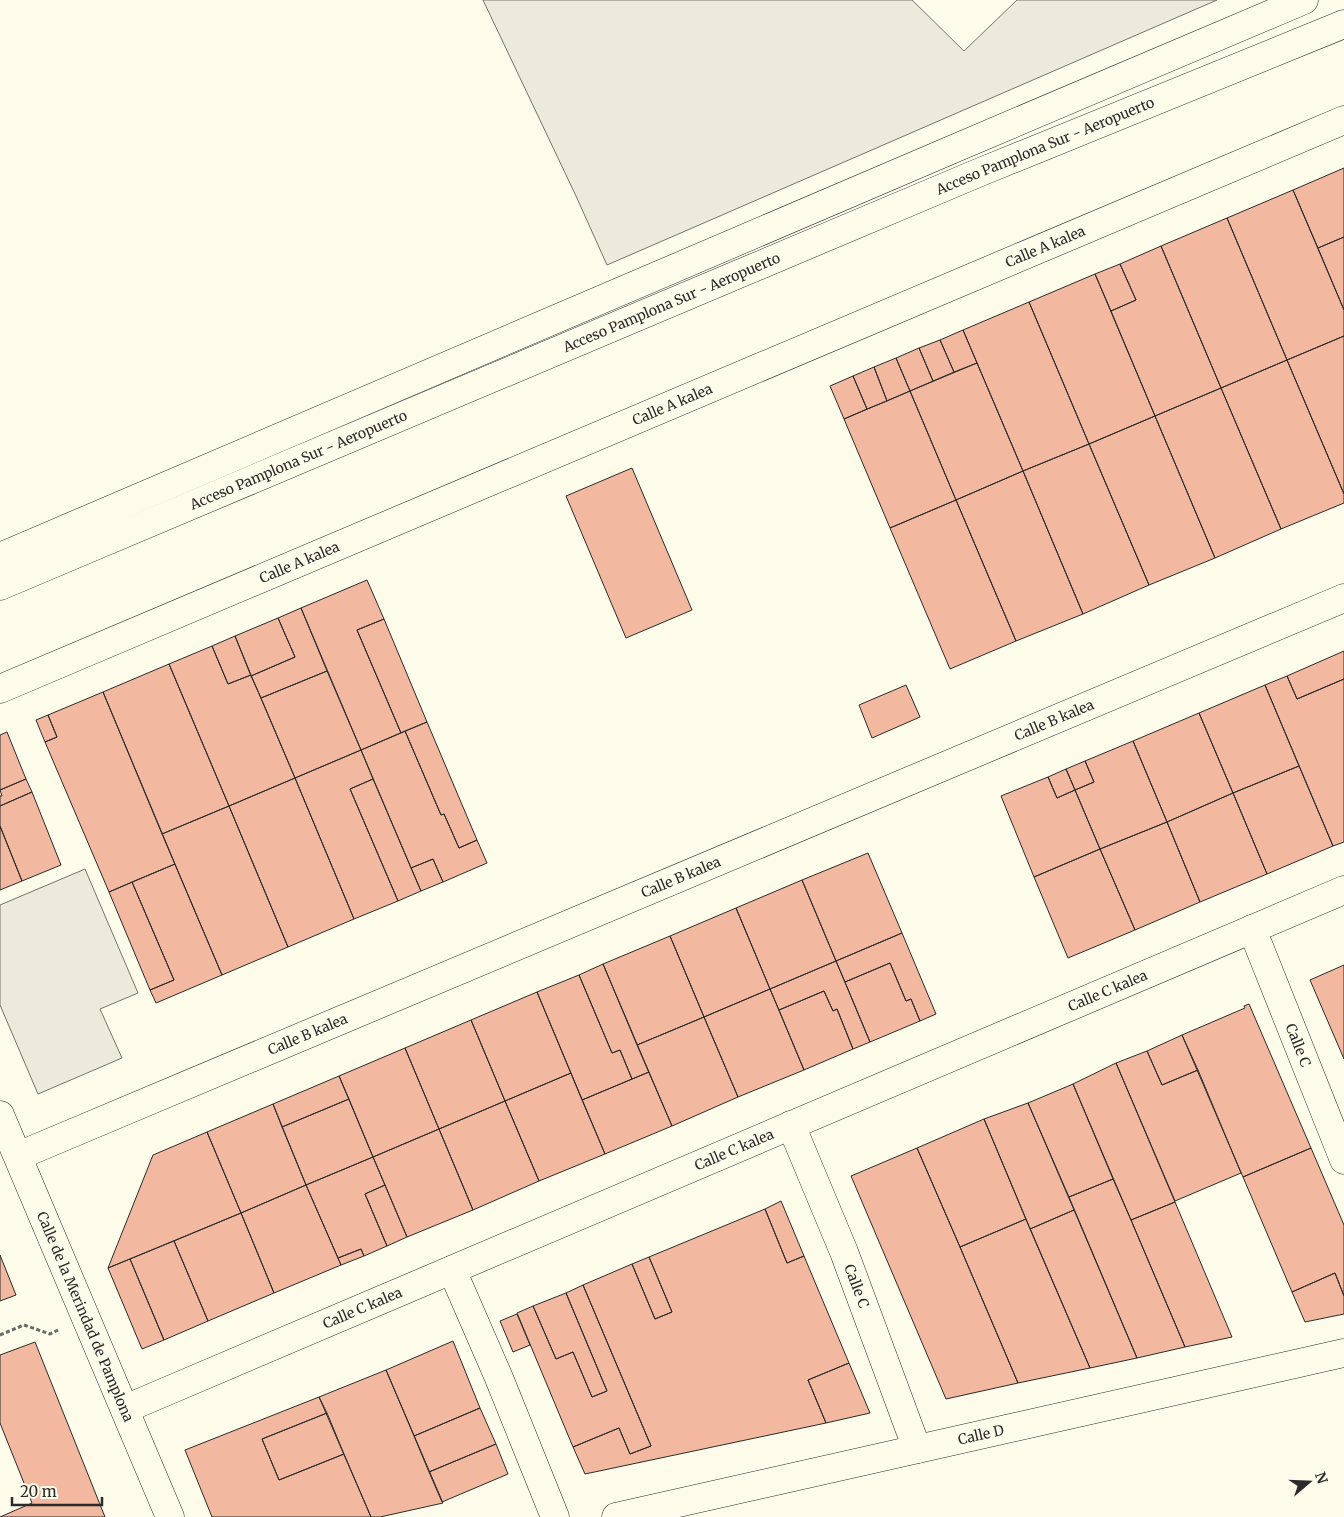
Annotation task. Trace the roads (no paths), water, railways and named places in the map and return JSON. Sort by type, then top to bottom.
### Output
[{"type":"main road","name":"Acceso Pamplona Sur - Aeropuerto","points":[[0,557],[948,150],[1304,0]]},
{"type":"main road","name":"Acceso Pamplona Sur - Aeropuerto","points":[[0,586],[960,181],[1344,24]]},
{"type":"main road","name":"Calle A kalea","points":[[0,689],[1344,120]]},
{"type":"main road","name":"Calle B kalea","points":[[18,1156],[1344,598]]},
{"type":"main road","name":"Calle C kalea","points":[[125,1409],[1344,890]]},
{"type":"main road","name":"Calle C","points":[[1252,929],[1344,1160]]},
{"type":"main road","name":"Calle de la Merindad de Pamplona","points":[[0,1115],[170,1517]]},
{"type":"main road","name":"Calle C","points":[[791,1125],[844,1252],[917,1449]]},
{"type":"main road","points":[[452,1270],[499,1378],[555,1517]]},
{"type":"main road","name":"Calle D","points":[[616,1517],[1344,1353]]}]
